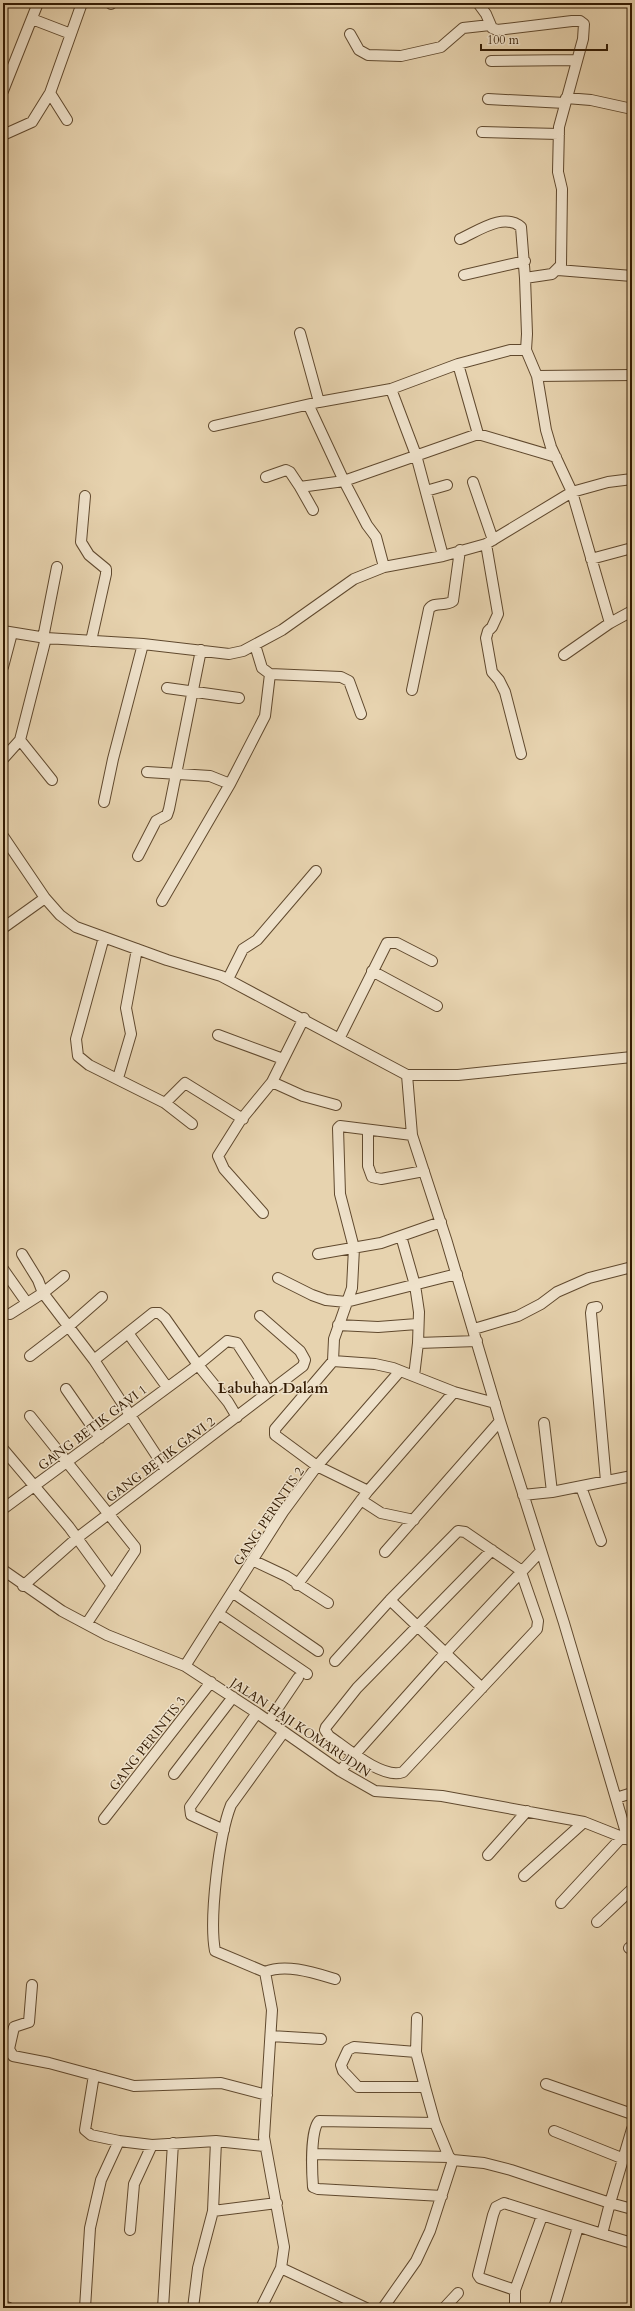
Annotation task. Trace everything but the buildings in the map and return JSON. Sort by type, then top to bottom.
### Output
[{"type":"street","points":[[3,91],[38,3]]},
{"type":"street","points":[[3,135],[32,122],[50,93],[82,3]]},
{"type":"street","points":[[478,3],[486,14],[490,25],[497,30],[580,21],[584,24],[585,30],[565,100],[559,134],[558,172],[562,189],[561,265],[558,270],[552,274],[525,278]]},
{"type":"street","points":[[32,20],[71,34]]},
{"type":"street","points":[[350,34],[359,50],[368,55],[401,56],[441,47],[463,28],[490,25]]},
{"type":"street","points":[[491,61],[576,60]]},
{"type":"street","points":[[50,93],[67,120]]},
{"type":"street","points":[[488,98],[591,100],[632,109]]},
{"type":"street","points":[[482,132],[559,134]]},
{"type":"street","points":[[460,239],[503,220],[516,223],[521,227],[525,261],[526,350],[537,376],[546,430],[556,457],[572,492],[610,623]]},
{"type":"street","points":[[464,275],[525,261]]},
{"type":"street","points":[[558,270],[632,276]]},
{"type":"street","points":[[300,333],[319,402]]},
{"type":"street","points":[[214,426],[309,406],[319,402],[390,389],[458,364],[510,350],[526,350]]},
{"type":"street","points":[[458,364],[478,434]]},
{"type":"street","points":[[537,376],[632,375]]},
{"type":"street","points":[[390,389],[416,455],[443,556]]},
{"type":"street","points":[[309,406],[344,481],[367,525],[376,536],[384,567]]},
{"type":"street","points":[[300,488],[344,481],[478,434],[556,457]]},
{"type":"street","points":[[266,477],[286,470],[290,472],[313,510]]},
{"type":"street","points":[[3,666],[8,632],[45,638],[143,644],[229,654],[243,651],[294,622],[354,579],[384,567],[443,556],[490,542],[572,492],[608,482],[632,479]]},
{"type":"street","points":[[473,482],[490,542],[498,614],[486,638],[489,659],[492,672],[499,680],[505,692],[520,754]]},
{"type":"street","points":[[426,491],[447,485]]},
{"type":"street","points":[[85,496],[81,542],[89,554],[106,569],[91,641]]},
{"type":"street","points":[[591,559],[632,548]]},
{"type":"street","points":[[412,690],[429,609],[434,604],[450,604],[453,601],[460,550]]},
{"type":"street","points":[[3,758],[20,740],[45,638],[57,567]]},
{"type":"street","points":[[564,655],[610,623],[632,612]]},
{"type":"street","points":[[104,802],[113,758],[143,644]]},
{"type":"street","points":[[255,644],[262,668],[270,674],[345,679],[352,684],[361,714]]},
{"type":"street","points":[[138,856],[156,821],[167,815],[201,650]]},
{"type":"street","points":[[162,901],[230,784],[265,716],[270,674]]},
{"type":"street","points":[[167,688],[239,698]]},
{"type":"street","points":[[20,740],[52,780]]},
{"type":"street","points":[[147,772],[210,776],[230,784]]},
{"type":"street","points":[[4,838],[45,898],[60,915],[76,927],[228,979],[340,1037],[407,1074],[458,1075],[632,1057]]},
{"type":"street","points":[[228,979],[243,949],[257,940],[316,871]]},
{"type":"street","points":[[3,928],[45,898]]},
{"type":"street","points":[[104,937],[79,1026],[76,1050],[82,1060],[89,1065],[118,1078],[165,1103],[192,1124]]},
{"type":"street","points":[[340,1037],[385,946],[391,942],[408,948],[432,961]]},
{"type":"street","points":[[118,1078],[132,1034],[126,1008],[137,949]]},
{"type":"street","points":[[372,971],[437,1006]]},
{"type":"street","points":[[263,1213],[218,1160],[220,1152],[243,1119],[272,1082],[282,1059],[304,1018]]},
{"type":"street","points":[[218,1034],[282,1059]]},
{"type":"street","points":[[407,1074],[412,1135],[474,1329],[500,1421],[564,1623],[628,1837],[561,1903]]},
{"type":"street","points":[[272,1082],[303,1096],[336,1105]]},
{"type":"street","points":[[165,1103],[185,1083],[243,1119]]},
{"type":"street","points":[[368,1491],[317,1466],[275,1435],[275,1429],[332,1361],[332,1347],[338,1325],[352,1288],[354,1248],[340,1194],[338,1128],[340,1126],[412,1135]]},
{"type":"street","points":[[368,1130],[368,1166],[372,1177],[381,1179],[424,1171]]},
{"type":"street","points":[[318,1254],[354,1248],[401,1236],[441,1222]]},
{"type":"street","points":[[401,1236],[415,1285],[418,1312],[418,1343],[414,1376]]},
{"type":"street","points":[[22,1254],[38,1280],[43,1293],[94,1360],[166,1470]]},
{"type":"street","points":[[474,1329],[518,1316],[541,1304],[557,1292],[589,1278],[632,1267]]},
{"type":"street","points":[[3,1269],[27,1303]]},
{"type":"street","points":[[278,1278],[326,1300],[346,1302],[457,1274]]},
{"type":"street","points":[[10,1314],[43,1293],[64,1276]]},
{"type":"street","points":[[30,1356],[69,1326],[102,1297]]},
{"type":"street","points":[[597,1307],[592,1308],[591,1313],[606,1481]]},
{"type":"street","points":[[94,1360],[153,1313],[159,1313],[165,1318],[198,1366],[228,1402],[237,1417]]},
{"type":"street","name":"GANG BETIK GAVI 2","points":[[23,1586],[77,1538],[237,1417],[268,1391],[303,1366],[304,1357],[300,1351],[260,1316]]},
{"type":"street","points":[[338,1325],[378,1327],[418,1324]]},
{"type":"street","points":[[128,1333],[167,1387]]},
{"type":"street","name":"GANG BETIK GAVI 1","points":[[3,1509],[100,1438],[130,1414],[198,1366],[228,1341],[235,1341],[268,1391]]},
{"type":"street","points":[[418,1343],[477,1341]]},
{"type":"street","points":[[332,1361],[375,1364],[400,1371],[454,1392],[495,1403]]},
{"type":"street","name":"GANG PERINTIS 2","points":[[186,1666],[283,1512],[317,1466],[400,1371]]},
{"type":"street","points":[[66,1389],[100,1438]]},
{"type":"street","points":[[297,1585],[368,1491],[454,1392]]},
{"type":"street","points":[[30,1416],[68,1461],[135,1549],[87,1623]]},
{"type":"street","points":[[385,1552],[500,1421]]},
{"type":"street","points":[[544,1422],[552,1492]]},
{"type":"street","points":[[3,1449],[77,1538],[112,1586]]},
{"type":"street","points":[[523,1495],[581,1487],[632,1476]]},
{"type":"street","points":[[581,1487],[601,1541]]},
{"type":"street","points":[[361,1500],[381,1513],[414,1520]]},
{"type":"street","points":[[335,1661],[390,1600],[458,1531],[465,1532],[492,1550],[521,1572],[538,1621],[538,1627],[403,1772],[390,1772],[375,1767],[329,1736],[325,1730],[326,1727],[357,1688],[492,1550]]},
{"type":"street","points":[[340,1771],[354,1753],[446,1652],[541,1551]]},
{"type":"street","points":[[252,1560],[286,1576],[297,1585],[328,1603]]},
{"type":"street","name":"JALAN HAJI KOMARUDIN","points":[[3,1570],[23,1586],[62,1611],[128,1645],[186,1666],[340,1771],[375,1791],[442,1796],[584,1822],[628,1837]]},
{"type":"street","points":[[232,1592],[318,1651]]},
{"type":"street","points":[[390,1600],[482,1688]]},
{"type":"street","points":[[218,1614],[302,1676],[268,1721]]},
{"type":"street","name":"GANG PERINTIS 3","points":[[104,1819],[211,1682]]},
{"type":"street","points":[[174,1774],[232,1697]]},
{"type":"street","points":[[224,1830],[191,1815],[190,1807],[257,1713]]},
{"type":"street","points":[[283,1733],[231,1805],[224,1830],[217,1870],[215,1951],[265,1972],[272,1969],[297,1970],[336,1979]]},
{"type":"street","points":[[616,1798],[632,1793]]},
{"type":"street","points":[[488,1855],[527,1812]]},
{"type":"street","points":[[524,1876],[584,1822]]},
{"type":"street","points":[[597,1922],[632,1889]]},
{"type":"street","points":[[263,2307],[281,2268],[284,2247],[277,2203],[264,2146],[272,2010],[265,1972]]},
{"type":"street","points":[[32,1985],[28,2022],[14,2027],[10,2049],[11,2054],[144,2086],[221,2083],[267,2095]]},
{"type":"street","points":[[383,2308],[416,2261],[430,2231],[442,2196],[451,2159],[435,2123],[416,2052],[417,2018]]},
{"type":"street","points":[[271,2036],[321,2039]]},
{"type":"street","points":[[416,2052],[354,2046],[348,2050],[341,2065],[343,2071],[358,2087],[425,2087]]},
{"type":"street","points":[[94,2075],[85,2130],[91,2136],[152,2145],[216,2141],[264,2146]]},
{"type":"street","points":[[546,2084],[632,2114]]},
{"type":"street","points":[[435,2123],[321,2120],[316,2125],[313,2154],[314,2187],[318,2189],[442,2196]]},
{"type":"street","points":[[602,2234],[632,2129]]},
{"type":"street","points":[[554,2131],[624,2159]]},
{"type":"street","points":[[85,2308],[90,2228],[101,2180],[119,2141]]},
{"type":"street","points":[[193,2308],[198,2268],[213,2211],[216,2141]]},
{"type":"street","points":[[163,2308],[173,2144]]},
{"type":"street","points":[[130,2230],[134,2184],[152,2145]]},
{"type":"street","points":[[313,2154],[451,2159],[484,2163],[511,2170],[632,2209]]},
{"type":"street","points":[[213,2211],[277,2203]]},
{"type":"street","points":[[515,2290],[480,2278],[478,2275],[493,2215],[496,2207],[504,2203],[632,2243]]},
{"type":"street","points":[[515,2308],[515,2290],[542,2216]]},
{"type":"street","points":[[554,2308],[578,2227]]},
{"type":"street","points":[[281,2268],[366,2308]]},
{"type":"street","points":[[444,2308],[458,2293]]},
{"type":"street","points":[[3,2306],[9,2308]]},
{"type":"district","name":"Labuhan Dalam","points":[[273,1388]]}]
